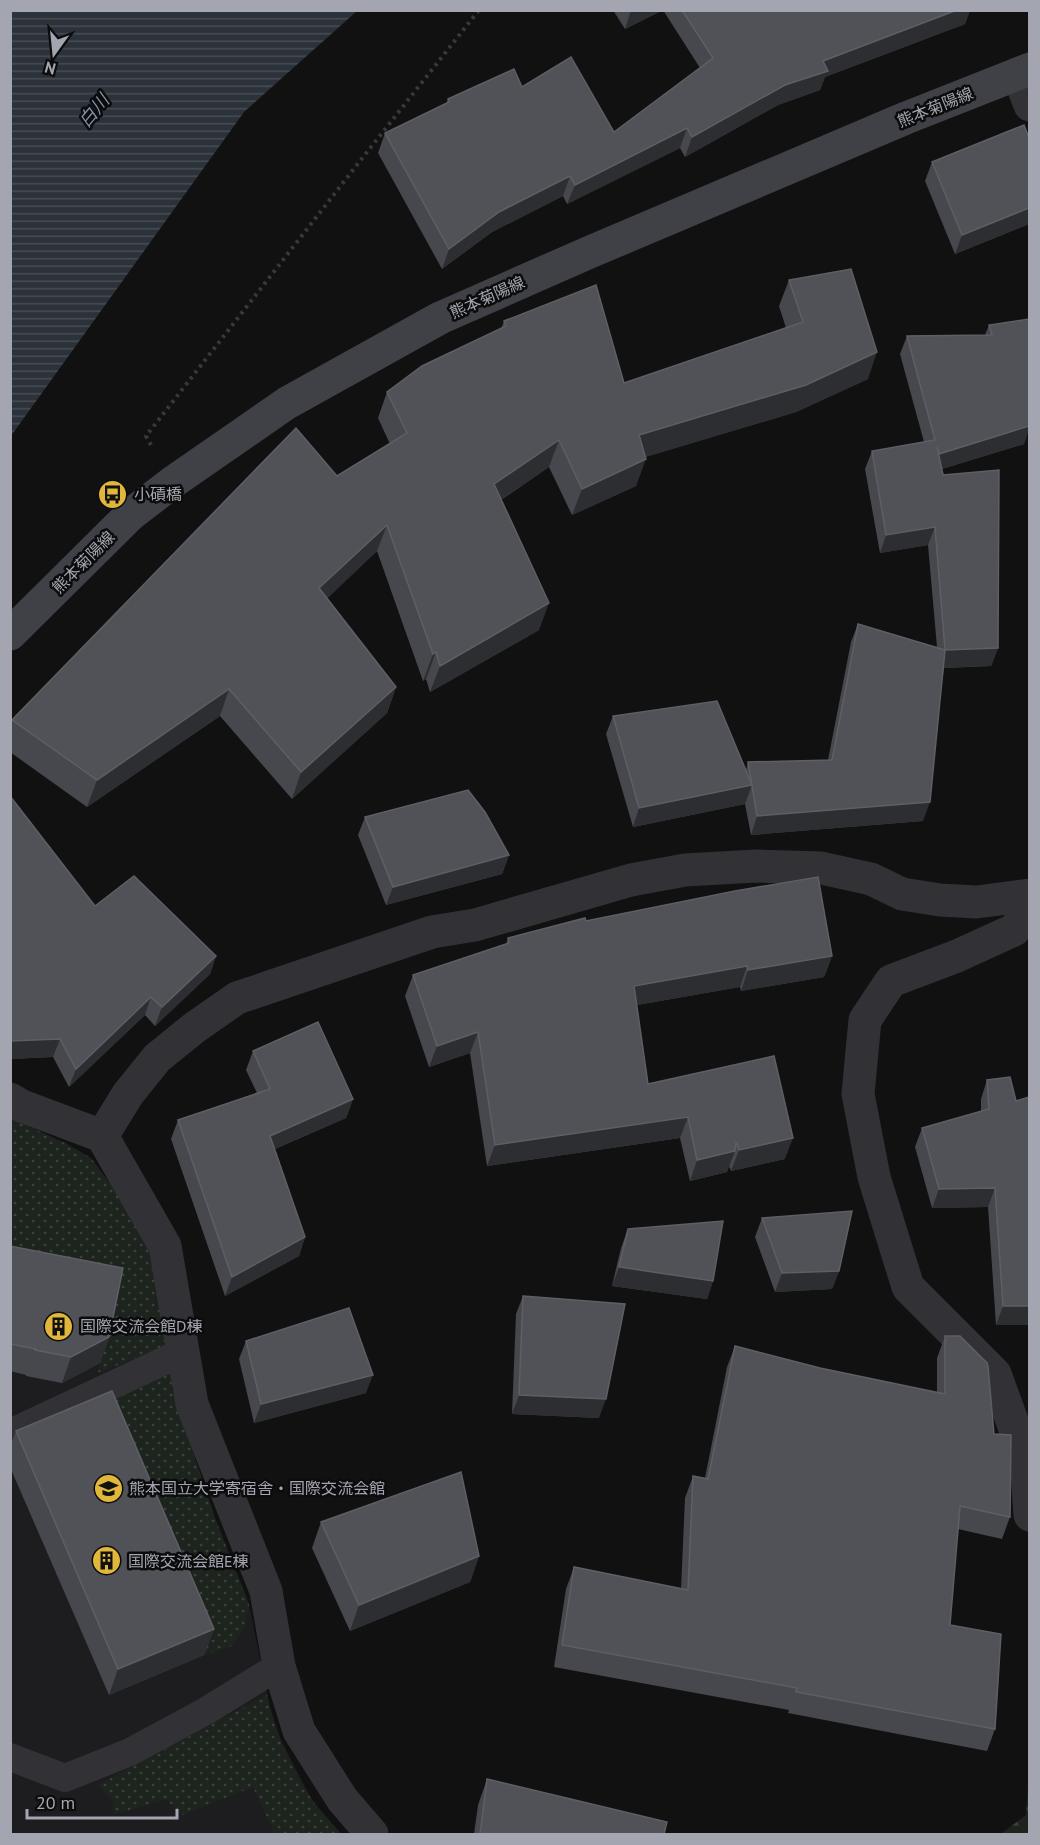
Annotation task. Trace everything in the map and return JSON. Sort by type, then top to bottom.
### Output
[{"type":"main road","name":"熊本菊陽線","points":[[10,634],[130,515],[173,482],[287,403],[440,318],[634,233],[1024,71]]},
{"type":"street","points":[[1024,71],[1029,105]]},
{"type":"street","points":[[102,1136],[128,1094],[157,1059],[194,1028],[237,998],[432,932],[475,925],[630,880],[685,870],[756,866],[821,868],[871,879],[902,894],[939,900],[976,902],[1029,895]]},
{"type":"street","points":[[1029,911],[1014,930],[957,956],[891,981],[865,1020],[858,1094],[874,1177],[908,1287],[995,1374],[1026,1460],[1029,1515]]},
{"type":"street","points":[[10,1099],[22,1106],[102,1136],[165,1246],[192,1404],[266,1591],[279,1666],[299,1731],[342,1799],[372,1834]]},
{"type":"lane","points":[[10,1433],[183,1352]]},
{"type":"lane","points":[[10,1757],[65,1778],[130,1752],[206,1711],[279,1666]]},
{"type":"path","points":[[173,482],[146,436],[479,10]]},
{"type":"shaded area","name":"熊本国立大学寄宿舎・国際交流会館","points":[[11,1118],[91,1158],[128,1208],[169,1345],[172,1389],[215,1518],[249,1604],[270,1707],[281,1740],[312,1800],[341,1834],[11,1834]]},
{"type":"green space","points":[[10,1118],[65,1143],[91,1158],[128,1208],[148,1242],[169,1345],[98,1373],[114,1294],[11,1273]]},
{"type":"green space","points":[[171,1369],[172,1389],[215,1518],[249,1604],[244,1628],[232,1646],[204,1655],[11,1456]]},
{"type":"green space","points":[[267,1695],[279,1736],[297,1774],[314,1803],[341,1834],[275,1834],[253,1787],[182,1815],[166,1799],[113,1815],[113,1802],[98,1785]]},
{"type":"green space","points":[[1029,1770],[1029,1834],[1001,1834],[1026,1815]]},
{"type":"water","name":"白川","points":[[11,10],[357,11],[244,112],[11,436]]},
{"type":"building","points":[[682,10],[957,10],[823,61],[828,71],[785,85],[692,137],[687,128],[575,185],[570,176],[499,212],[449,249],[385,133],[449,102],[448,99],[514,69],[522,87],[571,57],[614,132],[713,58]]},
{"type":"building","points":[[1024,125],[1029,138],[1029,208],[962,235],[932,162]]},
{"type":"building","points":[[851,269],[877,352],[806,385],[639,435],[646,459],[582,489],[559,440],[494,484],[549,603],[440,666],[436,652],[433,654],[387,525],[319,588],[396,687],[301,772],[229,689],[97,780],[12,720],[296,428],[337,476],[407,433],[387,392],[422,366],[506,326],[504,321],[596,285],[624,383],[803,322],[789,280]]},
{"type":"building","points":[[1029,319],[1029,426],[939,454],[937,447],[943,475],[999,470],[998,648],[945,650],[935,527],[886,535],[872,451],[935,440],[907,336],[992,335],[989,325]]},
{"type":"building","points":[[858,624],[945,650],[930,802],[757,816],[748,762],[832,760]]},
{"type":"building","points":[[717,701],[752,785],[639,808],[613,716]]},
{"type":"building","points":[[468,790],[485,812],[509,855],[393,887],[365,817]]},
{"type":"building","points":[[10,796],[95,906],[134,876],[216,956],[162,1007],[151,997],[76,1069],[60,1039],[10,1041]]},
{"type":"building","points":[[818,877],[832,956],[748,970],[747,966],[634,986],[648,1084],[774,1056],[793,1138],[739,1150],[736,1142],[735,1151],[697,1160],[688,1117],[495,1145],[478,1032],[437,1046],[413,975],[509,943],[508,938],[585,918],[586,921]]},
{"type":"building","points":[[318,1022],[353,1099],[270,1136],[305,1237],[232,1277],[178,1120],[270,1089],[253,1051]]},
{"type":"building","points":[[1010,1077],[1016,1101],[1029,1097],[1029,1306],[1003,1306],[995,1188],[939,1189],[922,1128],[989,1109],[987,1080]]},
{"type":"building","points":[[852,1211],[839,1271],[782,1273],[762,1218]]},
{"type":"building","points":[[723,1221],[713,1281],[619,1267],[628,1229]]},
{"type":"building","name":"国際交流会館D棟","points":[[10,1246],[123,1268],[109,1337],[71,1357],[10,1344]]},
{"type":"building","points":[[523,1296],[625,1304],[606,1399],[519,1395]]},
{"type":"building","points":[[349,1308],[373,1375],[261,1404],[246,1341]]},
{"type":"building","points":[[945,1336],[960,1336],[987,1363],[994,1434],[1011,1435],[1010,1517],[960,1506],[950,1625],[1001,1634],[995,1729],[796,1692],[797,1688],[562,1645],[574,1567],[688,1590],[693,1476],[708,1479],[735,1346],[820,1368],[945,1394]]},
{"type":"building","name":"国際交流会館E棟","points":[[112,1391],[214,1629],[118,1669],[16,1431]]},
{"type":"building","points":[[461,1472],[479,1556],[359,1605],[321,1522]]},
{"type":"building","points":[[487,1779],[667,1822],[664,1834],[480,1834]]},
{"type":"place","name":"小磧橋","points":[[113,494]]},
{"type":"place","name":"国際交流会館D棟","points":[[59,1326]]},
{"type":"place","name":"熊本国立大学寄宿舎・国際交流会館","points":[[108,1488]]},
{"type":"place","name":"国際交流会館E棟","points":[[107,1561]]}]
